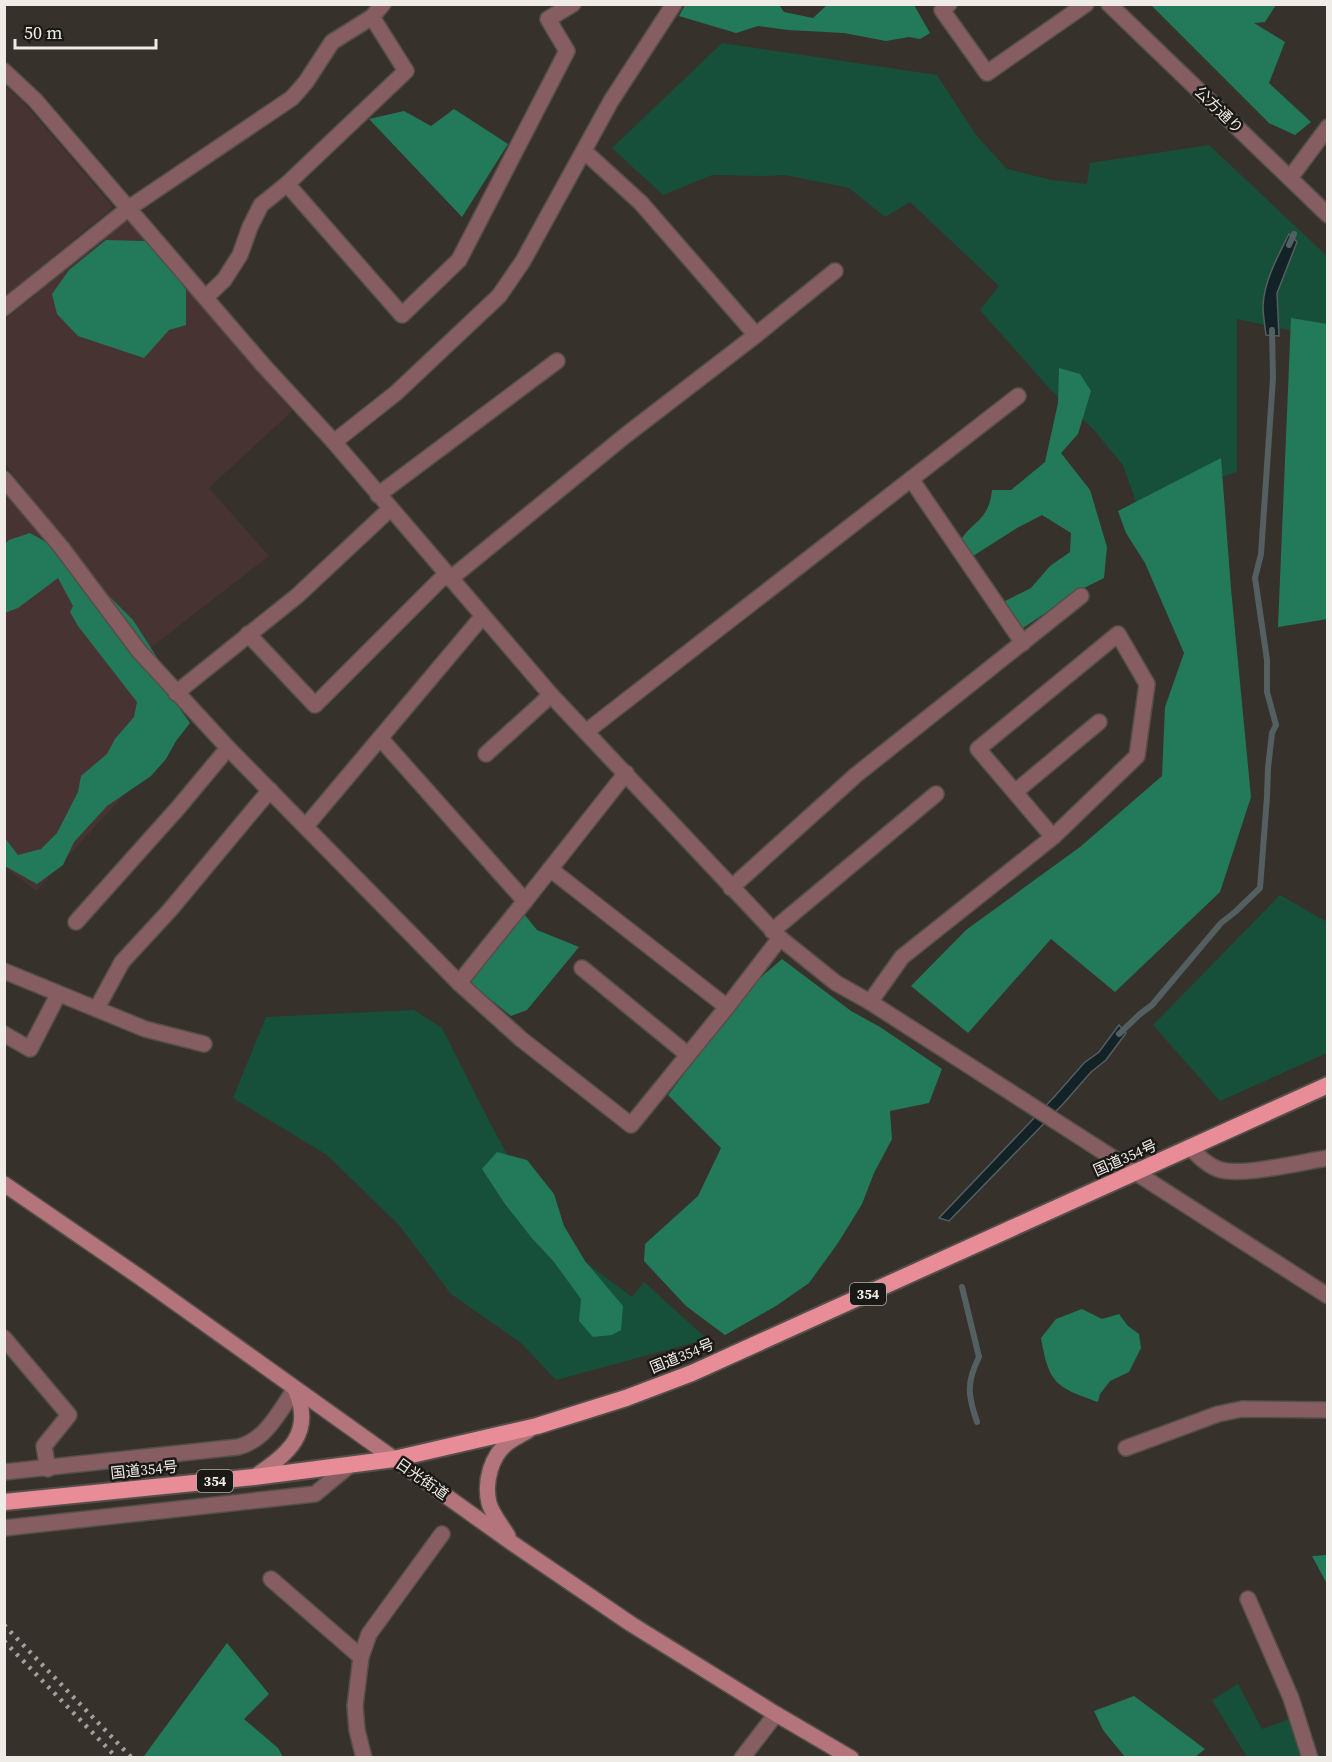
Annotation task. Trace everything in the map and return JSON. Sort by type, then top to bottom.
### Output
[{"type":"highway","name":"国道354号","points":[[4,1502],[254,1477],[394,1459],[537,1426],[626,1398],[692,1373],[1328,1085]]},
{"type":"main road","name":"日光街道","points":[[4,1184],[141,1278],[512,1543],[631,1624],[851,1758]]},
{"type":"main road","points":[[254,1477],[279,1460],[298,1436],[303,1417],[302,1403],[295,1389]]},
{"type":"main road","points":[[512,1543],[489,1503],[489,1474],[497,1454],[508,1443],[537,1426]]},
{"type":"street","points":[[4,308],[129,208],[292,98],[306,82],[332,42],[372,17],[383,4]]},
{"type":"street","points":[[287,184],[402,315],[459,260],[567,51],[548,19],[573,4]]},
{"type":"street","points":[[334,442],[396,393],[499,296],[523,261],[611,101],[674,4]]},
{"type":"street","points":[[949,4],[942,10],[987,73],[1086,4]]},
{"type":"street","name":"公方通り","points":[[1109,4],[1327,212]]},
{"type":"street","points":[[206,297],[224,280],[240,255],[261,205],[287,184],[406,71],[372,17]]},
{"type":"street","points":[[4,71],[35,100],[264,366],[334,442],[551,695],[776,934],[836,983],[870,1002],[1328,1296]]},
{"type":"street","points":[[1290,178],[1328,127]]},
{"type":"street","points":[[584,151],[641,202],[756,336]]},
{"type":"street","points":[[248,634],[315,705],[448,577],[626,435],[756,336],[835,271]]},
{"type":"street","points":[[378,495],[557,360]]},
{"type":"street","points":[[587,731],[1018,396]]},
{"type":"street","points":[[4,479],[62,548],[140,651],[228,748],[459,983],[521,1039],[631,1125],[727,1007],[776,934],[936,794]]},
{"type":"street","points":[[911,479],[1023,643]]},
{"type":"street","points":[[176,693],[297,596],[390,509]]},
{"type":"street","points":[[731,888],[856,775],[1081,596]]},
{"type":"street","points":[[306,826],[482,617]]},
{"type":"street","points":[[870,1002],[902,957],[1053,837],[1137,756],[1146,684],[1118,634],[978,749],[1053,837]]},
{"type":"street","points":[[486,754],[551,695]]},
{"type":"street","points":[[1015,792],[1099,722]]},
{"type":"street","points":[[380,738],[525,901]]},
{"type":"street","points":[[76,922],[178,808],[228,748]]},
{"type":"street","points":[[459,983],[626,773]]},
{"type":"street","points":[[97,1008],[122,962],[170,910],[270,790]]},
{"type":"street","points":[[550,869],[727,1007]]},
{"type":"street","points":[[582,968],[687,1054]]},
{"type":"street","points":[[4,971],[145,1029],[204,1044]]},
{"type":"street","points":[[4,1034],[30,1049],[58,994]]},
{"type":"street","points":[[1191,1148],[1203,1160],[1219,1170],[1238,1172],[1328,1158]]},
{"type":"street","points":[[4,1338],[69,1415],[44,1446],[48,1469]]},
{"type":"street","points":[[4,1472],[48,1469],[249,1444],[266,1431],[295,1389]]},
{"type":"street","points":[[1126,1448],[1218,1414],[1242,1409],[1328,1410]]},
{"type":"street","points":[[4,1528],[315,1494],[350,1465]]},
{"type":"street","points":[[364,1758],[357,1730],[355,1706],[361,1657],[369,1634],[442,1534]]},
{"type":"street","points":[[271,1579],[361,1657]]},
{"type":"street","points":[[1248,1599],[1291,1698],[1310,1758]]},
{"type":"street","points":[[742,1758],[776,1714]]},
{"type":"shaded area","points":[[5,86],[25,104],[113,207],[5,297]]},
{"type":"shaded area","points":[[127,219],[292,411],[209,488],[269,556],[149,649],[5,464],[5,320]]},
{"type":"shaded area","points":[[1289,234],[1297,242],[1277,293],[1279,336],[1266,335],[1263,306],[1266,287]]},
{"type":"shaded area","points":[[4,489],[190,723],[36,891],[5,867]]},
{"type":"shaded area","points":[[1119,1025],[1126,1033],[1106,1060],[1091,1072],[1063,1104],[949,1221],[939,1218],[1084,1063],[1099,1052]]},
{"type":"green space","points":[[685,5],[779,5],[784,12],[813,18],[827,5],[914,5],[930,33],[920,39],[909,37],[886,41],[844,33],[758,26],[736,33],[679,16]]},
{"type":"green space","points":[[1151,5],[1276,5],[1265,22],[1254,23],[1285,42],[1269,83],[1311,122],[1295,135],[1269,123]]},
{"type":"green space","points":[[722,43],[937,75],[976,135],[1007,169],[1051,180],[1087,184],[1090,163],[1209,145],[1327,256],[1327,338],[1237,319],[1237,472],[1136,502],[1123,465],[1094,430],[1049,388],[980,310],[999,286],[910,202],[885,217],[849,188],[785,175],[712,175],[663,195],[612,148]]},
{"type":"green space","points":[[454,109],[508,144],[462,217],[369,119],[404,111],[431,126]]},
{"type":"green space","points":[[106,240],[145,241],[169,265],[186,290],[186,325],[169,330],[144,358],[78,336],[57,314],[52,294],[69,270]]},
{"type":"green space","points":[[1291,318],[1327,324],[1328,619],[1278,627]]},
{"type":"green space","points":[[1059,368],[1080,374],[1091,391],[1078,434],[1061,453],[1090,490],[1107,547],[1104,578],[1078,591],[1020,630],[1005,601],[1031,588],[1050,566],[1070,552],[1071,533],[1042,515],[962,563],[961,539],[985,513],[992,490],[1011,490],[1045,462],[1058,403]]},
{"type":"green space","points":[[1221,458],[1251,797],[1220,892],[1115,992],[1051,939],[968,1033],[911,986],[966,930],[1080,847],[1162,776],[1165,707],[1184,653],[1145,563],[1126,533],[1118,511]]},
{"type":"green space","points":[[30,533],[80,561],[106,593],[133,620],[158,659],[178,706],[190,723],[166,759],[151,776],[107,806],[74,842],[63,865],[37,884],[5,866],[4,837],[18,855],[41,849],[57,833],[78,792],[81,776],[107,754],[115,739],[134,717],[137,702],[78,626],[70,612],[73,606],[58,578],[18,608],[5,613],[5,544],[9,540]]},
{"type":"green space","points":[[1280,895],[1327,922],[1327,1053],[1220,1101],[1153,1025]]},
{"type":"green space","points":[[524,914],[537,930],[579,947],[527,1010],[511,1016],[468,981]]},
{"type":"green space","points":[[782,959],[851,1011],[880,1027],[942,1069],[929,1103],[890,1111],[892,1139],[874,1173],[862,1204],[809,1283],[776,1306],[725,1335],[686,1306],[644,1261],[645,1244],[698,1196],[721,1148],[668,1095],[752,985]]},
{"type":"green space","points":[[414,1010],[442,1028],[490,1123],[553,1238],[632,1297],[644,1282],[707,1339],[556,1380],[521,1343],[451,1294],[399,1225],[327,1155],[233,1098],[266,1017]]},
{"type":"green space","points":[[497,1152],[527,1160],[554,1194],[564,1226],[585,1261],[623,1306],[621,1330],[612,1335],[593,1337],[579,1321],[581,1299],[554,1262],[505,1204],[482,1169]]},
{"type":"green space","points":[[1082,1309],[1102,1319],[1119,1314],[1128,1326],[1139,1334],[1141,1348],[1129,1372],[1110,1381],[1100,1394],[1098,1402],[1072,1392],[1057,1382],[1047,1365],[1041,1338],[1056,1319]]},
{"type":"green space","points":[[1328,1555],[1327,1584],[1312,1556]]},
{"type":"green space","points":[[227,1643],[269,1694],[244,1719],[278,1748],[283,1757],[145,1757],[144,1756]]},
{"type":"green space","points":[[1238,1684],[1262,1729],[1290,1719],[1304,1757],[1247,1757],[1212,1700]]},
{"type":"green space","points":[[1134,1696],[1205,1749],[1195,1757],[1125,1757],[1103,1730],[1094,1711]]},
{"type":"waterway","points":[[1289,245],[1294,234]]},
{"type":"waterway","points":[[1119,1034],[1152,1005],[1221,923],[1260,888],[1268,768],[1272,733],[1276,725],[1267,692],[1267,660],[1255,578],[1261,554],[1273,378],[1272,330]]},
{"type":"waterway","points":[[962,1287],[979,1357],[970,1382],[972,1405],[977,1422]]},
{"type":"railway","points":[[4,1625],[132,1758]]},
{"type":"railway","points":[[4,1641],[117,1758]]}]
